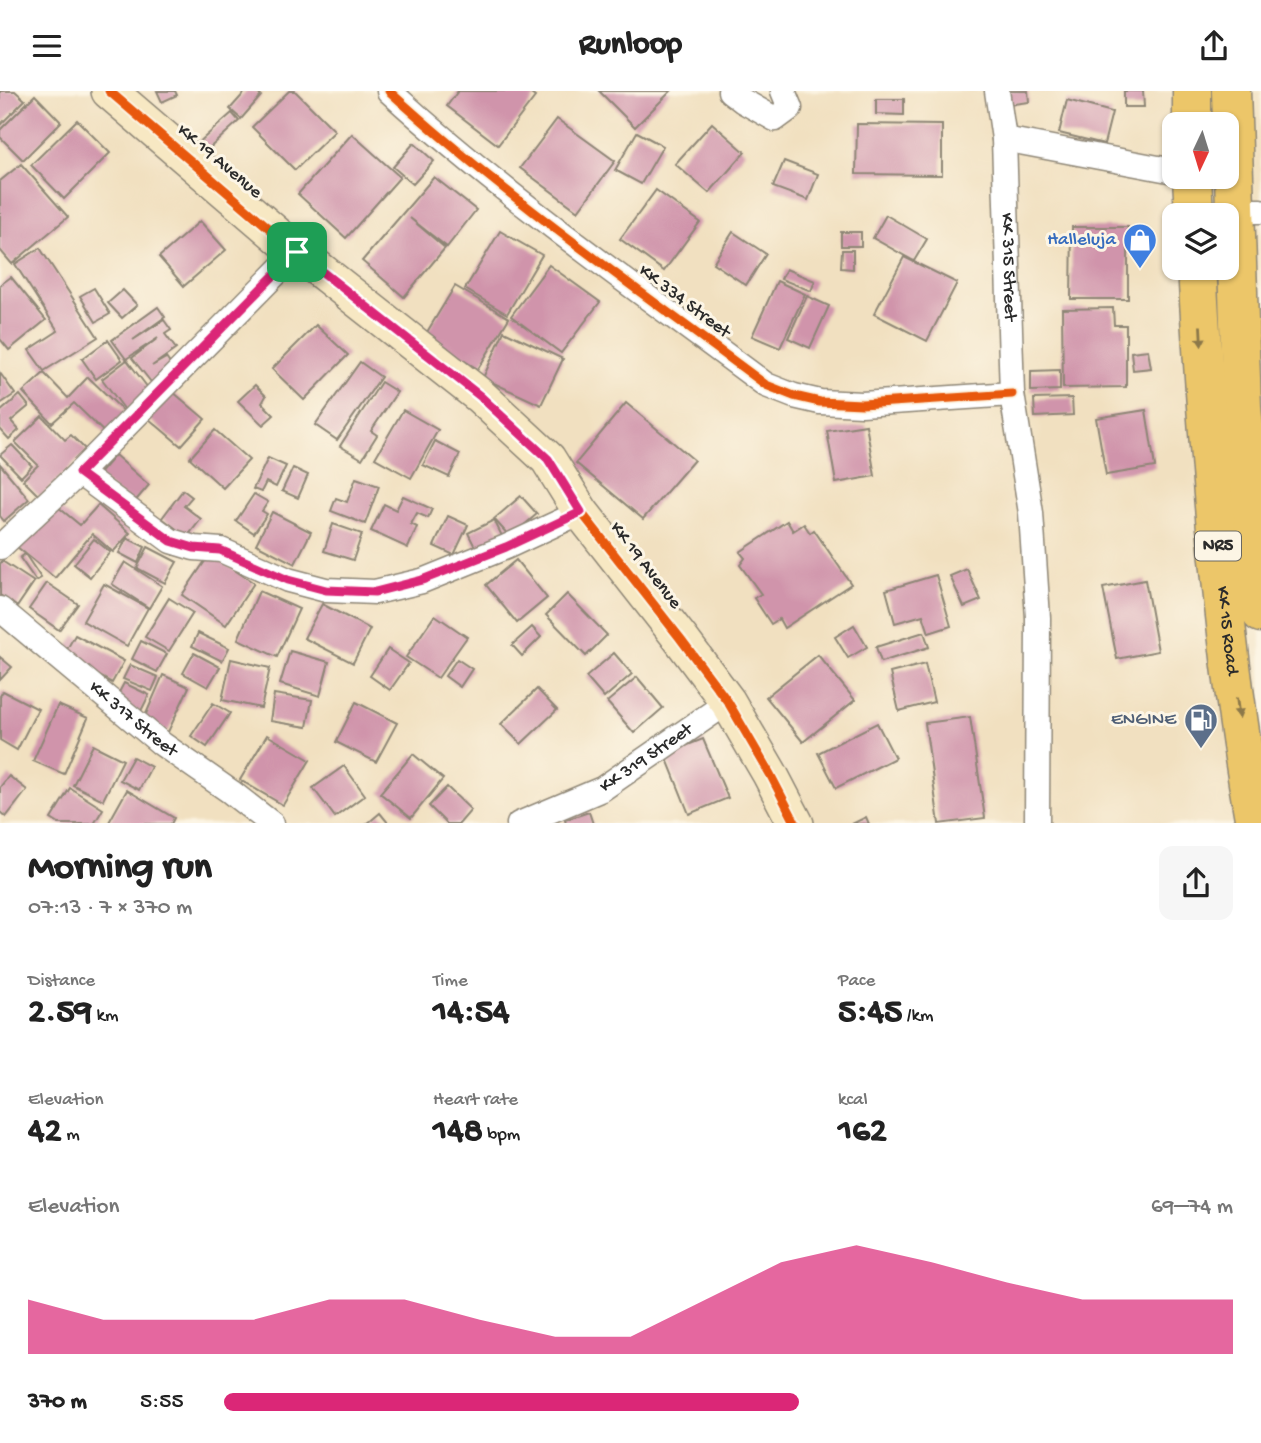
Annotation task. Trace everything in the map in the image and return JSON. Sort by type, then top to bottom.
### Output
[{"type":"highway","points":[[1192,91],[1192,112]]},
{"type":"highway","name":"KK 15 Road","points":[[1231,91],[1248,211],[1242,407],[1261,613]]},
{"type":"highway","name":"KK 15 Road","points":[[1198,280],[1205,412],[1225,615],[1255,823]]},
{"type":"street","name":"KK 19 Avenue","points":[[109,91],[297,252],[480,396],[548,459],[581,512],[727,702],[795,823]]},
{"type":"street","name":"KK 334 Street","points":[[389,91],[432,131],[766,385],[820,402],[862,404],[1012,394]]},
{"type":"street","points":[[730,91],[775,119],[787,100]]},
{"type":"street","name":"KK 315 Street","points":[[997,91],[1004,139],[1012,394]]},
{"type":"street","points":[[1004,139],[1162,169]]},
{"type":"street","points":[[0,547],[79,473],[297,252]]},
{"type":"street","points":[[1012,394],[1031,513],[1038,618],[1037,823]]},
{"type":"street","points":[[79,473],[171,541],[194,548],[220,550],[288,580],[326,590],[375,592],[422,580],[506,547],[581,512]]},
{"type":"street","name":"KK 317 Street","points":[[0,609],[162,744],[271,823]]},
{"type":"street","name":"KK 319 Street","points":[[521,823],[602,789],[727,702]]},
{"type":"building","points":[[0,91],[15,91],[25,100],[0,125]]},
{"type":"building","points":[[157,91],[175,91],[177,95],[162,102]]},
{"type":"building","points":[[246,91],[255,91],[261,96],[241,119],[230,109]]},
{"type":"building","points":[[289,91],[295,91],[335,131],[295,170],[252,127]]},
{"type":"building","points":[[458,91],[527,91],[535,97],[498,145],[447,106]]},
{"type":"building","points":[[599,91],[671,91],[635,127]]},
{"type":"building","points":[[1005,91],[1028,91],[1029,102],[1007,105]]},
{"type":"building","points":[[1124,91],[1143,91],[1144,107],[1124,107]]},
{"type":"building","points":[[35,95],[61,122],[23,160],[0,137],[0,130]]},
{"type":"building","points":[[876,99],[904,99],[904,115],[876,114]]},
{"type":"building","points":[[1067,100],[1112,112],[1104,144],[1059,133]]},
{"type":"building","points":[[232,113],[239,121],[205,152],[197,144]]},
{"type":"building","points":[[557,119],[615,161],[578,211],[520,168]]},
{"type":"building","points":[[77,120],[110,153],[64,199],[31,165]]},
{"type":"building","points":[[712,123],[745,152],[709,193],[675,164]]},
{"type":"building","points":[[857,124],[942,125],[942,175],[856,174]]},
{"type":"building","points":[[637,132],[663,146],[641,184],[615,170]]},
{"type":"building","points":[[352,134],[400,177],[346,238],[298,194]]},
{"type":"building","points":[[414,143],[434,161],[413,184],[393,167]]},
{"type":"building","points":[[784,161],[818,174],[808,200],[773,187]]},
{"type":"building","points":[[21,164],[68,217],[12,264],[0,250],[0,181]]},
{"type":"building","points":[[434,177],[476,210],[447,247],[410,218],[445,248],[404,297],[362,261]]},
{"type":"building","points":[[656,190],[700,222],[664,271],[620,239]]},
{"type":"building","points":[[886,215],[927,239],[914,261],[873,238]]},
{"type":"building","points":[[200,221],[226,250],[184,286],[159,257]]},
{"type":"building","points":[[1072,227],[1128,227],[1128,299],[1071,299]]},
{"type":"building","points":[[500,231],[542,255],[507,314],[465,289]]},
{"type":"building","points":[[733,232],[766,254],[746,285],[713,263]]},
{"type":"building","points":[[841,232],[861,232],[861,246],[841,246]]},
{"type":"building","points":[[40,248],[98,337],[44,371],[29,350],[58,331],[15,264]]},
{"type":"building","points":[[842,250],[853,250],[853,269],[841,268]]},
{"type":"building","points":[[904,257],[957,283],[927,341],[874,314]]},
{"type":"building","points":[[549,265],[600,302],[561,353],[511,316]]},
{"type":"building","points":[[786,269],[815,281],[811,291],[781,279]]},
{"type":"building","points":[[11,277],[46,320],[9,350],[0,339],[0,285]]},
{"type":"building","points":[[777,281],[805,294],[780,348],[752,336]]},
{"type":"building","points":[[455,286],[509,318],[478,369],[424,337]]},
{"type":"building","points":[[94,288],[110,314],[96,322],[80,296]]},
{"type":"building","points":[[123,290],[137,305],[122,318],[108,303]]},
{"type":"building","points":[[807,296],[829,306],[810,348],[788,338]]},
{"type":"building","points":[[158,307],[165,317],[133,340],[164,320],[171,330],[165,334],[176,349],[152,366],[166,358],[173,368],[151,382],[132,358],[158,338],[126,359],[112,340]]},
{"type":"building","points":[[1113,308],[1114,325],[1126,325],[1126,387],[1063,388],[1062,309]]},
{"type":"building","points":[[316,325],[348,355],[304,400],[272,369]]},
{"type":"building","points":[[504,331],[563,359],[541,405],[483,378]]},
{"type":"building","points":[[108,340],[122,360],[96,379],[82,359]]},
{"type":"building","points":[[1148,350],[1151,368],[1133,370],[1131,352]]},
{"type":"building","points":[[127,360],[151,392],[125,410],[102,379]]},
{"type":"building","points":[[360,362],[381,377],[337,440],[315,425]]},
{"type":"building","points":[[1060,370],[1060,390],[1031,391],[1031,371]]},
{"type":"building","points":[[0,373],[15,394],[0,404]]},
{"type":"building","points":[[44,373],[68,398],[88,377],[131,418],[111,439],[74,403],[52,423],[23,392]]},
{"type":"building","points":[[381,382],[397,392],[371,431],[377,435],[362,459],[340,446]]},
{"type":"building","points":[[255,385],[266,396],[262,403],[274,415],[263,425],[238,401]]},
{"type":"building","points":[[173,392],[205,419],[181,446],[149,419]]},
{"type":"building","points":[[20,395],[29,406],[11,421],[19,430],[9,439],[0,429],[0,412]]},
{"type":"building","points":[[1072,398],[1073,415],[1035,417],[1034,399]]},
{"type":"building","points":[[626,403],[694,460],[643,519],[576,463]]},
{"type":"building","points":[[403,410],[438,430],[411,478],[375,458]]},
{"type":"building","points":[[1146,410],[1155,467],[1106,475],[1096,418]]},
{"type":"building","points":[[42,416],[65,440],[71,435],[87,451],[40,497],[23,480],[38,465],[15,442]]},
{"type":"building","points":[[866,425],[875,476],[836,483],[827,431]]},
{"type":"building","points":[[215,430],[249,460],[223,488],[190,458]]},
{"type":"building","points":[[435,441],[460,454],[449,477],[423,465]]},
{"type":"building","points":[[12,445],[32,466],[21,477],[0,455]]},
{"type":"building","points":[[115,455],[149,485],[132,505],[97,476]]},
{"type":"building","points":[[268,458],[286,466],[276,487],[266,482],[261,492],[253,489]]},
{"type":"building","points":[[0,464],[29,499],[4,521],[0,516]]},
{"type":"building","points":[[293,468],[308,475],[298,498],[282,491]]},
{"type":"building","points":[[356,478],[379,486],[365,524],[331,511],[336,498],[347,502]]},
{"type":"building","points":[[183,490],[192,497],[184,506],[201,519],[187,537],[162,518]]},
{"type":"building","points":[[254,494],[268,502],[262,511],[267,514],[254,533],[236,521]]},
{"type":"building","points":[[403,496],[432,509],[428,518],[417,513],[411,524],[417,527],[408,548],[371,531],[384,504],[396,510]]},
{"type":"building","points":[[521,496],[537,514],[510,537],[494,519]]},
{"type":"building","points":[[52,502],[80,525],[98,505],[130,533],[113,552],[92,534],[55,578],[16,546]]},
{"type":"building","points":[[272,512],[311,532],[295,564],[256,544]]},
{"type":"building","points":[[448,516],[468,525],[454,555],[434,546]]},
{"type":"building","points":[[494,520],[502,536],[476,549],[468,533]]},
{"type":"building","points":[[787,521],[793,531],[804,524],[810,533],[814,530],[851,584],[784,628],[779,619],[771,624],[754,598],[761,594],[740,565],[745,558],[740,552]]},
{"type":"building","points":[[333,524],[362,534],[353,560],[324,551]]},
{"type":"building","points":[[127,538],[145,547],[138,563],[119,553]]},
{"type":"building","points":[[94,539],[110,552],[90,577],[74,564]]},
{"type":"building","points":[[148,547],[177,562],[165,583],[137,568]]},
{"type":"building","points":[[25,554],[41,578],[36,581],[20,558]]},
{"type":"building","points":[[210,554],[254,583],[226,625],[182,595]]},
{"type":"building","points":[[516,560],[547,598],[517,623],[486,585]]},
{"type":"building","points":[[2,561],[34,582],[17,607],[0,595]]},
{"type":"building","points":[[125,562],[162,586],[149,608],[112,584]]},
{"type":"building","points":[[967,569],[981,600],[964,607],[950,576]]},
{"type":"building","points":[[936,575],[951,626],[929,633],[923,615],[895,623],[886,590]]},
{"type":"building","points":[[1145,580],[1158,651],[1117,659],[1103,588]]},
{"type":"building","points":[[47,583],[78,604],[59,630],[29,609]]},
{"type":"building","points":[[104,584],[148,608],[127,646],[83,621]]},
{"type":"building","points":[[259,591],[299,609],[277,657],[238,639]]},
{"type":"building","points":[[567,594],[607,635],[586,656],[546,615]]},
{"type":"building","points":[[169,598],[193,613],[169,651],[145,637]]},
{"type":"building","points":[[322,604],[370,629],[353,663],[304,638]]},
{"type":"building","points":[[435,615],[467,637],[438,678],[406,657]]},
{"type":"building","points":[[854,625],[867,647],[848,658],[835,637]]},
{"type":"building","points":[[532,627],[541,637],[522,656],[512,645]]},
{"type":"building","points":[[924,632],[929,647],[881,662],[876,647]]},
{"type":"building","points":[[198,633],[229,648],[222,661],[192,646]]},
{"type":"building","points":[[75,635],[124,661],[112,683],[63,656]]},
{"type":"building","points":[[141,641],[167,654],[157,672],[132,659]]},
{"type":"building","points":[[388,649],[409,663],[390,690],[370,676]]},
{"type":"building","points":[[290,651],[329,662],[320,696],[280,684]]},
{"type":"building","points":[[194,653],[220,667],[208,687],[183,673]]},
{"type":"building","points":[[614,653],[632,674],[604,698],[586,677]]},
{"type":"building","points":[[818,655],[855,700],[803,742],[766,697]]},
{"type":"building","points":[[0,657],[12,667],[0,680]]},
{"type":"building","points":[[231,659],[270,668],[261,708],[222,700]]},
{"type":"building","points":[[457,659],[472,669],[460,687],[445,676]]},
{"type":"building","points":[[925,664],[934,702],[899,711],[890,673]]},
{"type":"building","points":[[130,665],[158,677],[152,691],[123,679]]},
{"type":"building","points":[[163,675],[189,687],[168,732],[143,721]]},
{"type":"building","points":[[637,677],[663,708],[634,733],[607,702]]},
{"type":"building","points":[[124,683],[149,695],[140,713],[115,700]]},
{"type":"building","points":[[537,689],[557,710],[521,744],[501,724]]},
{"type":"building","points":[[3,691],[38,709],[17,750],[0,740],[0,696]]},
{"type":"building","points":[[274,694],[312,700],[307,727],[270,721]]},
{"type":"building","points":[[356,702],[397,723],[376,762],[336,742]]},
{"type":"building","points":[[213,703],[230,713],[207,747],[191,736]]},
{"type":"building","points":[[58,705],[88,718],[64,774],[33,761]]},
{"type":"building","points":[[970,717],[985,818],[939,823],[925,723]]},
{"type":"building","points":[[877,723],[895,758],[836,788],[818,753]]},
{"type":"building","points":[[267,735],[310,760],[283,805],[240,780]]},
{"type":"building","points":[[703,739],[728,798],[689,814],[665,754]]},
{"type":"building","points":[[93,745],[123,760],[103,800],[73,785]]},
{"type":"building","points":[[413,754],[443,779],[411,818],[380,793]]},
{"type":"building","points":[[133,757],[151,767],[139,790],[120,780]]},
{"type":"building","points":[[344,766],[365,795],[335,817],[313,788]]},
{"type":"building","points":[[9,776],[27,790],[6,817],[0,812],[0,787]]},
{"type":"building","points":[[447,787],[471,810],[460,823],[446,823],[429,806]]},
{"type":"building","points":[[70,788],[103,809],[95,823],[57,823],[51,819]]},
{"type":"building","points":[[127,790],[174,818],[172,823],[109,823]]},
{"type":"building","points":[[589,812],[593,823],[566,823],[565,820]]},
{"type":"building","points":[[380,813],[388,823],[368,823]]},
{"type":"building","points":[[866,817],[869,823],[854,823]]},
{"type":"cycle path","points":[[109,91],[297,252],[480,396],[548,459],[581,512],[728,702],[795,823]]},
{"type":"cycle path","points":[[389,91],[526,206],[766,385],[820,402],[862,404],[1012,394]]},
{"type":"place","name":"Halleluja","points":[[1140,270]]},
{"type":"place","name":"ENGINE","points":[[1201,750]]},
{"type":"route","points":[[297,252],[480,396],[548,459],[581,512],[506,547],[422,580],[375,592],[326,590],[288,580],[220,550],[194,548],[171,541],[79,473],[297,252]]}]
